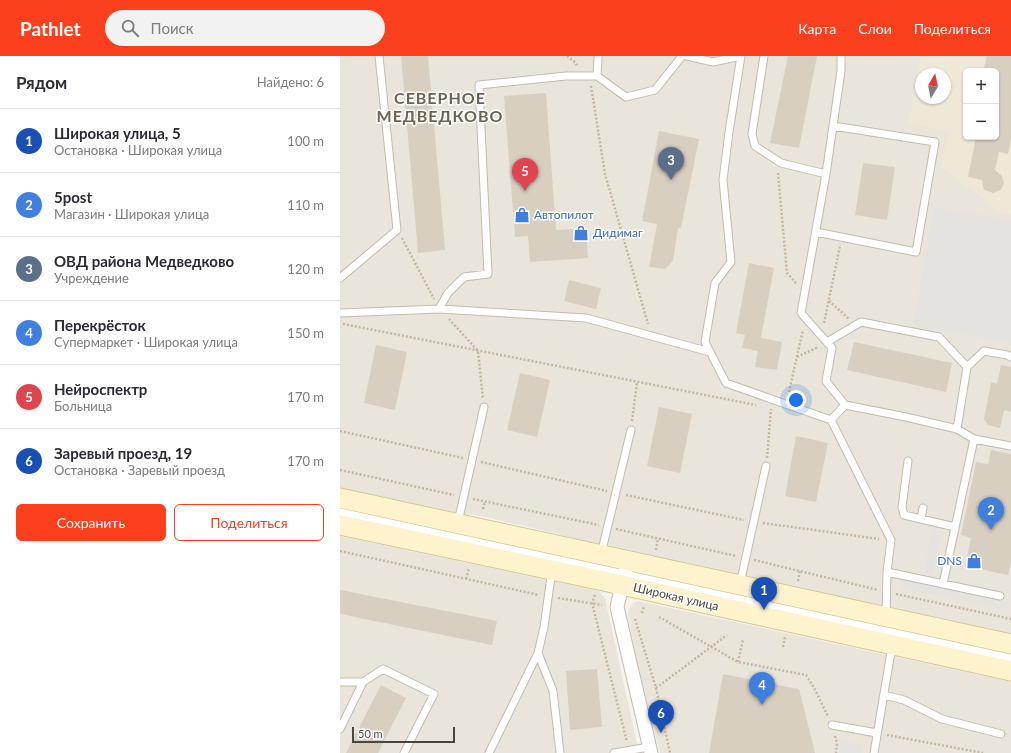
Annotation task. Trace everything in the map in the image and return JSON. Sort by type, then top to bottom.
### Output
[{"type":"main road","name":"Широкая улица","points":[[340,498],[601,554],[625,573],[892,645],[1011,671]]},
{"type":"main road","name":"Широкая улица","points":[[340,525],[552,570],[625,573],[740,584],[1011,644]]},
{"type":"street","points":[[625,573],[617,608],[650,750]]},
{"type":"lane","points":[[340,278],[397,230],[379,56]]},
{"type":"lane","points":[[593,76],[598,56]]},
{"type":"lane","points":[[439,309],[448,293],[464,277],[488,274],[479,85],[566,76],[593,76],[626,97],[655,90],[682,56]]},
{"type":"lane","points":[[687,56],[713,62],[742,56],[728,132],[723,180],[731,262],[715,283],[706,342],[726,383],[831,420],[891,540],[887,572],[886,616]]},
{"type":"lane","points":[[764,56],[752,134],[755,146],[781,163],[826,174]]},
{"type":"lane","points":[[841,56],[841,71],[826,174],[801,313],[832,348],[826,381],[844,405],[957,429],[974,439],[1011,446]]},
{"type":"lane","points":[[816,232],[916,252],[935,142],[833,126]]},
{"type":"lane","points":[[340,313],[439,309],[586,318],[710,352]]},
{"type":"lane","points":[[827,342],[861,322],[939,337],[967,367]]},
{"type":"lane","points":[[957,429],[967,367],[984,351],[1011,357]]},
{"type":"lane","points":[[831,420],[844,405]]},
{"type":"lane","points":[[458,523],[484,407]]},
{"type":"lane","points":[[601,554],[631,430]]},
{"type":"lane","points":[[943,584],[974,439]]},
{"type":"lane","points":[[908,461],[902,507],[904,515],[955,527]]},
{"type":"lane","points":[[740,584],[766,466]]},
{"type":"lane","points":[[921,519],[923,508]]},
{"type":"lane","name":"Широкая улица","points":[[340,512],[1011,658]]},
{"type":"lane","points":[[489,753],[538,653],[544,627],[552,570]]},
{"type":"lane","points":[[887,572],[1000,596]]},
{"type":"lane","points":[[874,753],[892,645]]},
{"type":"lane","points":[[538,653],[553,691],[560,753]]},
{"type":"lane","points":[[340,729],[363,682],[383,669],[434,694],[404,753]]},
{"type":"lane","points":[[340,682],[363,682]]},
{"type":"lane","points":[[884,695],[904,700],[942,719],[1001,734]]},
{"type":"lane","points":[[832,725],[877,733]]},
{"type":"lane","points":[[614,753],[629,750],[650,750]]},
{"type":"path","points":[[593,76],[605,174],[651,335]]},
{"type":"path","points":[[777,160],[787,274],[805,293]]},
{"type":"path","points":[[821,335],[842,237]]},
{"type":"path","points":[[828,301],[855,325]]},
{"type":"path","points":[[786,404],[806,318]]},
{"type":"path","points":[[340,324],[763,407]]},
{"type":"path","points":[[797,357],[827,342]]},
{"type":"path","points":[[631,430],[638,382]]},
{"type":"path","points":[[766,466],[771,408],[778,410]]},
{"type":"path","points":[[340,470],[658,538],[800,570],[887,592],[1011,619]]},
{"type":"path","points":[[483,510],[485,502]]},
{"type":"path","points":[[656,551],[658,538]]},
{"type":"path","points":[[340,551],[548,596],[602,605]]},
{"type":"path","points":[[466,579],[470,564]]},
{"type":"path","points":[[797,586],[800,570]]},
{"type":"path","points":[[596,591],[592,603],[629,750]]},
{"type":"path","points":[[659,617],[738,662],[806,675],[832,725],[837,744],[836,753]]},
{"type":"path","points":[[634,618],[656,688],[670,753]]},
{"type":"path","points":[[656,688],[727,635]]},
{"type":"path","points":[[783,647],[786,635]]},
{"type":"path","points":[[738,662],[743,639]]},
{"type":"path","points":[[877,733],[983,753]]},
{"type":"shaded area","points":[[340,56],[1011,56],[1011,636],[606,547],[476,515],[451,514],[340,490]]},
{"type":"shaded area","points":[[921,56],[1011,56],[1011,215],[1001,213],[942,168],[948,132],[909,123],[915,90],[915,104],[951,104],[951,68],[919,68]]},
{"type":"shaded area","points":[[934,207],[1011,220],[1011,343],[913,326]]},
{"type":"shaded area","points":[[932,529],[941,530],[933,574],[924,573]]},
{"type":"shaded area","points":[[340,536],[599,591],[605,598],[639,753],[340,753]]},
{"type":"shaded area","points":[[904,579],[1009,602],[1007,610],[902,588]]},
{"type":"shaded area","points":[[638,601],[1011,682],[1011,753],[660,753],[643,688],[628,617],[630,606]]},
{"type":"shaded area","points":[[841,741],[863,744],[861,753],[840,753]]},
{"type":"building","points":[[401,56],[428,56],[445,250],[418,253]]},
{"type":"building","points":[[788,56],[817,56],[799,148],[770,143]]},
{"type":"building","points":[[987,56],[1011,56],[1011,139],[1008,154],[999,152],[995,170],[1002,176],[1004,183],[1001,190],[993,193],[985,190],[982,180],[968,177],[975,140],[999,140],[999,68],[984,68]]},
{"type":"building","points":[[546,93],[556,230],[586,228],[588,258],[530,262],[528,236],[515,237],[504,96]]},
{"type":"building","points":[[659,131],[699,139],[681,228],[678,228],[673,261],[665,269],[649,267],[657,224],[642,221]]},
{"type":"building","points":[[863,163],[895,167],[887,220],[855,215]]},
{"type":"building","points":[[749,263],[774,268],[761,338],[782,342],[777,370],[755,367],[758,351],[742,348],[745,335],[736,333]]},
{"type":"building","points":[[569,280],[601,288],[596,309],[564,301]]},
{"type":"building","points":[[854,342],[952,363],[946,392],[847,370]]},
{"type":"building","points":[[376,345],[407,352],[395,410],[364,403]]},
{"type":"building","points":[[1001,365],[1011,367],[1011,412],[1004,410],[1000,428],[988,425],[984,419],[991,382],[997,384]]},
{"type":"building","points":[[520,373],[550,380],[537,437],[507,430]]},
{"type":"building","points":[[659,407],[692,414],[680,473],[647,466]]},
{"type":"building","points":[[796,436],[828,443],[816,502],[785,496]]},
{"type":"building","points":[[991,450],[1011,454],[1011,561],[1008,575],[965,566],[971,538],[961,535],[976,462],[988,464]]},
{"type":"building","points":[[340,590],[497,621],[492,645],[340,614]]},
{"type":"building","points":[[597,669],[602,727],[570,730],[566,671]]},
{"type":"building","points":[[723,674],[799,689],[815,753],[709,753]]},
{"type":"building","points":[[381,685],[406,698],[378,753],[346,753]]},
{"type":"place","name":"ОВД района Медведково","points":[[671,180]]},
{"type":"place","name":"Нейроcпектр","points":[[525,191]]},
{"type":"place","name":"Автопилот","points":[[522,215]]},
{"type":"place","name":"Дидимаг","points":[[581,233]]},
{"type":"place","name":"5post","points":[[991,530]]},
{"type":"place","name":"DNS","points":[[974,561]]},
{"type":"place","name":"Широкая улица, 5","points":[[764,610]]},
{"type":"place","name":"Перекрёсток","points":[[762,705]]},
{"type":"place","name":"Заревый проезд, 19","points":[[661,733]]},
{"type":"district","name":"СЕВЕРНОЕ МЕДВЕДКОВО","points":[[440,107]]}]
